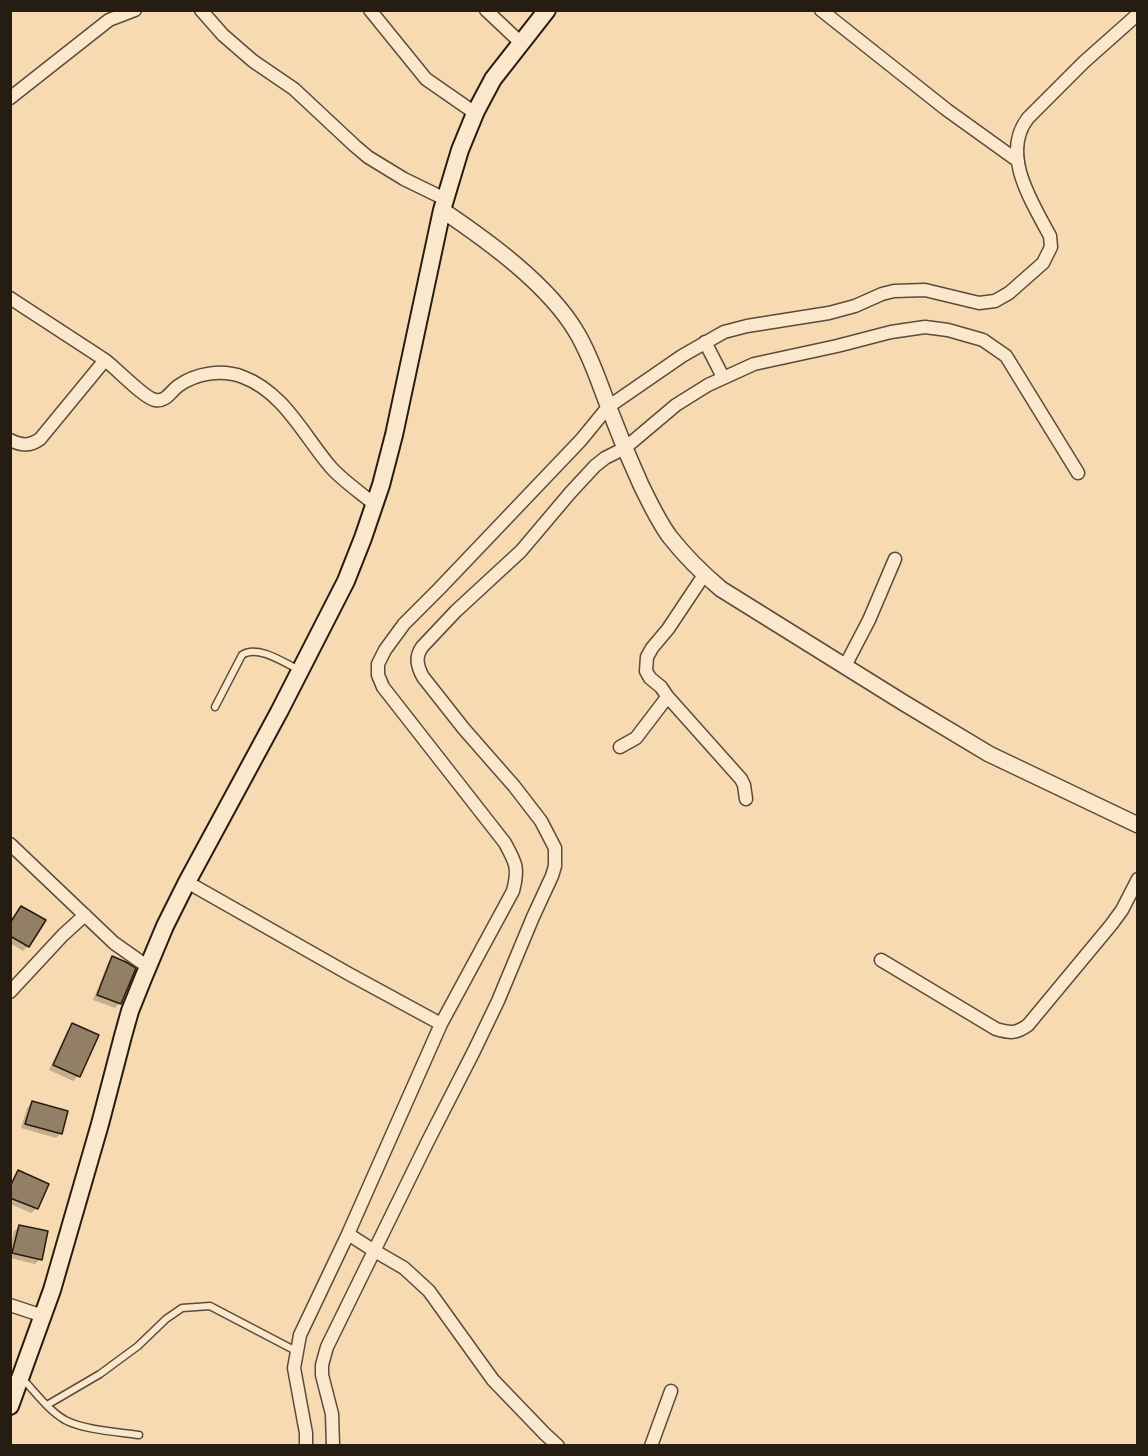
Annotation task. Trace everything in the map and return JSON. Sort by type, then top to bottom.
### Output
[{"type":"main road","points":[[10,1406],[52,1290],[130,1011],[165,926],[187,882],[279,712],[346,581],[375,504],[394,435],[444,205],[460,150],[475,113],[494,79],[547,10]]},
{"type":"street","points":[[10,98],[109,20],[135,10]]},
{"type":"street","points":[[201,10],[223,35],[253,61],[294,89],[354,146],[444,205],[553,301],[575,330],[587,351],[609,410],[654,512],[669,535],[704,575],[721,589],[904,704],[989,754],[1137,825]]},
{"type":"street","points":[[370,10],[426,79],[475,113]]},
{"type":"street","points":[[486,10],[521,43]]},
{"type":"street","points":[[821,10],[947,110],[1018,161]]},
{"type":"street","points":[[306,1446],[306,1433],[294,1368],[300,1335],[351,1235],[441,1024],[513,891],[517,875],[506,843],[383,687],[378,675],[378,664],[385,650],[404,624],[609,410],[682,356],[707,346],[724,332],[837,311],[894,291],[925,290],[986,303],[1001,299],[1031,275],[1043,263],[1051,247],[1050,236],[1023,185],[1020,173],[1018,135],[1021,127],[1084,62],[1137,14]]},
{"type":"street","points":[[10,298],[105,360],[153,399],[159,400],[167,397],[177,387],[195,377],[210,374],[223,373],[241,376],[255,382],[274,396],[330,467],[375,504]]},
{"type":"street","points":[[333,1446],[332,1414],[322,1375],[327,1347],[372,1249],[498,1001],[555,866],[555,849],[541,821],[423,677],[418,666],[419,652],[456,611],[521,551],[595,466],[721,374],[754,364],[891,332],[925,327],[948,330],[983,340],[1006,356],[1078,473]]},
{"type":"street","points":[[707,346],[721,374]]},
{"type":"street","points":[[10,440],[27,445],[40,439],[105,360]]},
{"type":"street","points":[[845,666],[869,620],[895,559]]},
{"type":"street","points":[[704,575],[668,630],[651,648],[647,657],[646,671],[741,779],[746,799]]},
{"type":"street","points":[[620,747],[636,738],[667,696]]},
{"type":"street","points":[[10,844],[114,943],[148,967]]},
{"type":"street","points":[[881,960],[996,1029],[1005,1032],[1020,1031],[1028,1025],[1111,925],[1122,910],[1137,879]]},
{"type":"street","points":[[187,882],[441,1024]]},
{"type":"street","points":[[10,992],[63,935],[85,915]]},
{"type":"street","points":[[351,1235],[404,1268],[429,1290],[493,1380],[558,1446]]},
{"type":"street","points":[[10,1305],[43,1316]]},
{"type":"street","points":[[651,1446],[672,1391]]},
{"type":"lane","points":[[215,706],[242,655],[247,651],[259,651],[300,670]]},
{"type":"lane","points":[[47,1406],[100,1374],[138,1346],[166,1319],[183,1308],[210,1306],[296,1351]]},
{"type":"lane","points":[[21,1377],[47,1406],[66,1420],[79,1426],[139,1435]]},
{"type":"building","points":[[21,906],[46,920],[29,947],[10,936],[10,923]]},
{"type":"building","points":[[112,956],[136,968],[121,1004],[97,995]]},
{"type":"building","points":[[72,1023],[99,1035],[80,1077],[53,1065]]},
{"type":"building","points":[[32,1101],[68,1111],[62,1134],[25,1124]]},
{"type":"building","points":[[18,1170],[49,1184],[38,1209],[10,1198],[10,1187]]},
{"type":"building","points":[[19,1225],[48,1231],[42,1260],[12,1253]]}]
